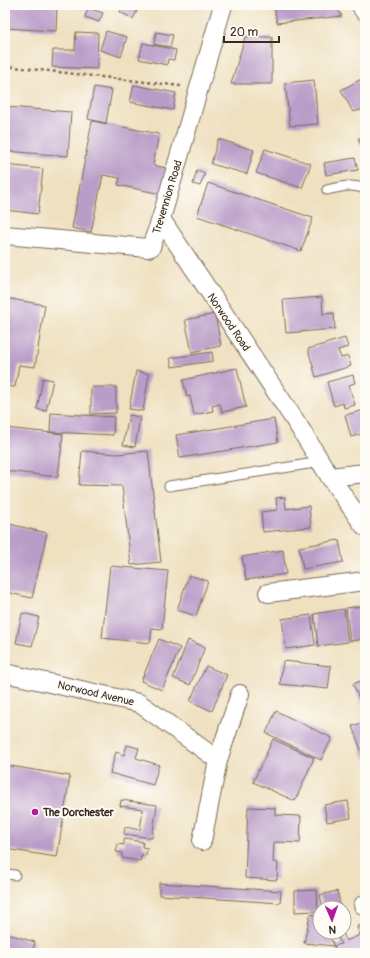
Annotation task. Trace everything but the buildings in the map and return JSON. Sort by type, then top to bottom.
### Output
[{"type":"main road","points":[[363,5],[365,9]]},
{"type":"street","name":"Trevennion Road","points":[[5,235],[148,248],[153,244],[224,5]]},
{"type":"street","name":"Norwood Road","points":[[161,219],[365,527]]},
{"type":"street","points":[[326,469],[365,473]]},
{"type":"street","points":[[268,593],[365,581]]},
{"type":"street","name":"Norwood Avenue","points":[[5,673],[139,703],[218,760]]},
{"type":"street","points":[[202,841],[218,760],[240,694]]},
{"type":"lane","points":[[328,190],[348,185],[358,186],[365,189]]},
{"type":"lane","points":[[168,486],[326,469]]},
{"type":"lane","points":[[5,874],[15,875]]},
{"type":"path","points":[[5,66],[199,88]]},
{"type":"place","name":"The Dorchester","points":[[35,812]]}]
